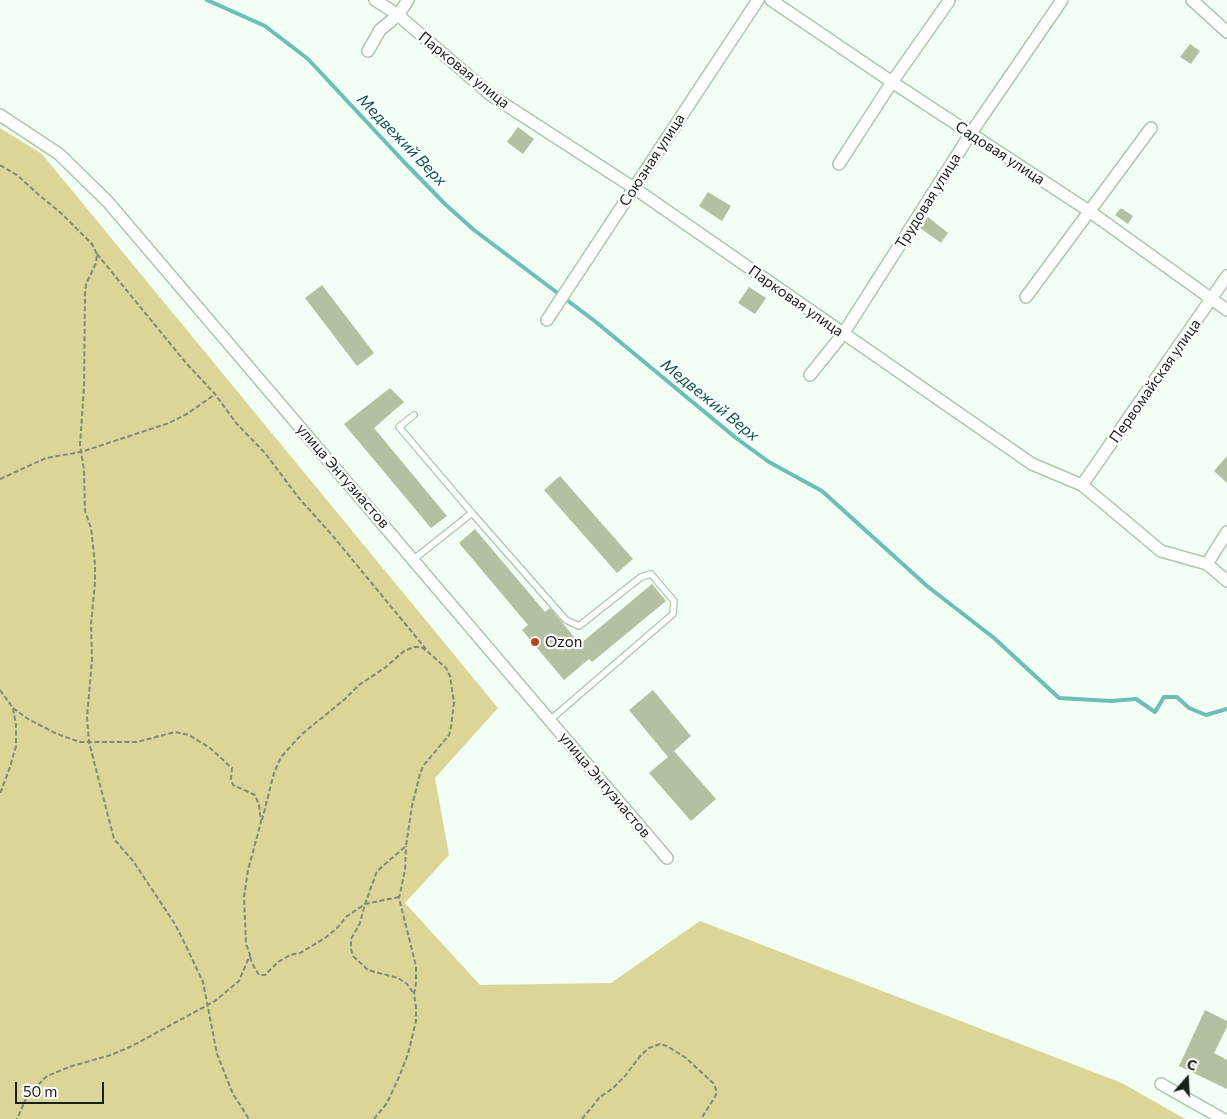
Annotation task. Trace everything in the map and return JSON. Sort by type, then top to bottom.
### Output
[{"type":"street","name":"Парковая улица","points":[[375,0],[398,15],[492,96],[634,188],[1032,464],[1082,485],[1160,551],[1207,564],[1227,581]]},
{"type":"street","points":[[368,51],[380,30],[398,15],[408,0]]},
{"type":"street","name":"Союзная улица","points":[[547,320],[758,0]]},
{"type":"street","name":"Садовая улица","points":[[771,0],[1089,211],[1227,310]]},
{"type":"street","points":[[839,164],[892,82],[949,0]]},
{"type":"street","name":"Трудовая улица","points":[[810,375],[843,334],[971,134],[1062,0]]},
{"type":"street","points":[[1192,0],[1227,32]]},
{"type":"street","name":"улица Энтузиастов","points":[[0,115],[59,154],[108,202],[667,858]]},
{"type":"street","points":[[1026,297],[1151,128]]},
{"type":"street","name":"Первомайская улица","points":[[1082,485],[1227,276]]},
{"type":"street","points":[[1207,564],[1227,532]]},
{"type":"street","points":[[1161,1084],[1223,1119]]},
{"type":"lane","points":[[414,415],[399,427],[566,620],[579,626],[641,578],[651,574],[674,601],[673,614],[550,720]]},
{"type":"lane","points":[[414,559],[472,513]]},
{"type":"path","points":[[0,165],[17,175],[61,213],[92,244],[97,254],[186,363],[265,453],[298,497],[332,535],[428,652]]},
{"type":"path","points":[[97,254],[96,263],[86,284],[85,294],[84,388],[81,418],[85,511],[91,528],[95,564],[91,624],[92,660],[87,717],[89,742],[114,839],[133,862],[175,924],[203,982],[217,1054],[232,1094],[249,1119]]},
{"type":"path","points":[[0,480],[46,458],[81,452],[169,423],[187,414],[215,394]]},
{"type":"path","points":[[374,1119],[387,1103],[408,1054],[416,1021],[414,994],[416,966],[401,912],[399,896],[405,870],[406,846],[414,797],[420,774],[423,766],[448,735],[454,703],[450,676],[446,668],[421,647],[414,647],[404,651],[386,668],[359,684],[290,746],[281,758],[274,772],[248,870],[244,897],[246,944],[252,965],[259,974],[265,975],[278,962],[290,955],[300,953],[324,938],[337,928],[346,917],[365,904],[399,896]]},
{"type":"path","points":[[0,690],[13,708],[28,719],[57,734],[80,742],[137,742],[175,732],[189,735],[210,748],[232,768],[231,779],[234,785],[255,795],[259,805],[261,822]]},
{"type":"path","points":[[0,794],[16,746],[16,725],[13,708]]},
{"type":"path","points":[[406,846],[377,871],[360,923],[351,940],[353,956],[368,970],[398,978],[407,984],[414,994]]},
{"type":"path","points":[[17,1119],[27,1096],[47,1076],[72,1066],[111,1055],[151,1036],[214,1001],[239,980],[250,955]]},
{"type":"path","points":[[582,1119],[649,1048],[660,1044],[667,1046],[686,1058],[713,1083],[716,1089],[716,1096],[701,1119]]},
{"type":"shaded area","points":[[0,128],[42,154],[498,708],[435,778],[449,855],[405,903],[480,985],[611,983],[700,921],[1122,1083],[1185,1119],[0,1119]]},
{"type":"building","points":[[1190,44],[1200,51],[1191,64],[1180,57]]},
{"type":"building","points":[[518,127],[534,139],[523,154],[507,142]]},
{"type":"building","points":[[708,192],[731,206],[722,221],[699,206]]},
{"type":"building","points":[[1121,208],[1133,216],[1128,224],[1115,215]]},
{"type":"building","points":[[928,217],[948,233],[941,243],[920,228]]},
{"type":"building","points":[[322,285],[374,353],[357,366],[305,298]]},
{"type":"building","points":[[749,287],[766,298],[755,314],[738,303]]},
{"type":"building","points":[[390,388],[404,402],[374,428],[447,516],[431,528],[344,424]]},
{"type":"building","points":[[1227,456],[1227,483],[1214,471]]},
{"type":"building","points":[[560,476],[633,559],[617,573],[544,490]]},
{"type":"building","points":[[475,529],[545,612],[550,608],[580,644],[652,584],[666,601],[592,662],[589,659],[564,680],[522,630],[528,625],[459,543]]},
{"type":"building","points":[[653,690],[691,736],[674,751],[716,799],[691,821],[649,773],[668,757],[629,710]]},
{"type":"building","points":[[1205,1010],[1227,1021],[1227,1027],[1214,1053],[1227,1060],[1227,1089],[1179,1066]]},
{"type":"waterway","name":"Медвежий Верх","points":[[207,0],[265,26],[308,59],[405,163],[446,205],[474,230],[596,322],[736,438],[769,462],[822,491],[927,586],[994,638],[1059,698],[1111,701],[1136,699],[1155,712],[1164,697],[1177,697],[1189,708],[1206,715],[1227,709]]},
{"type":"place","name":"Ozon","points":[[535,642]]}]
